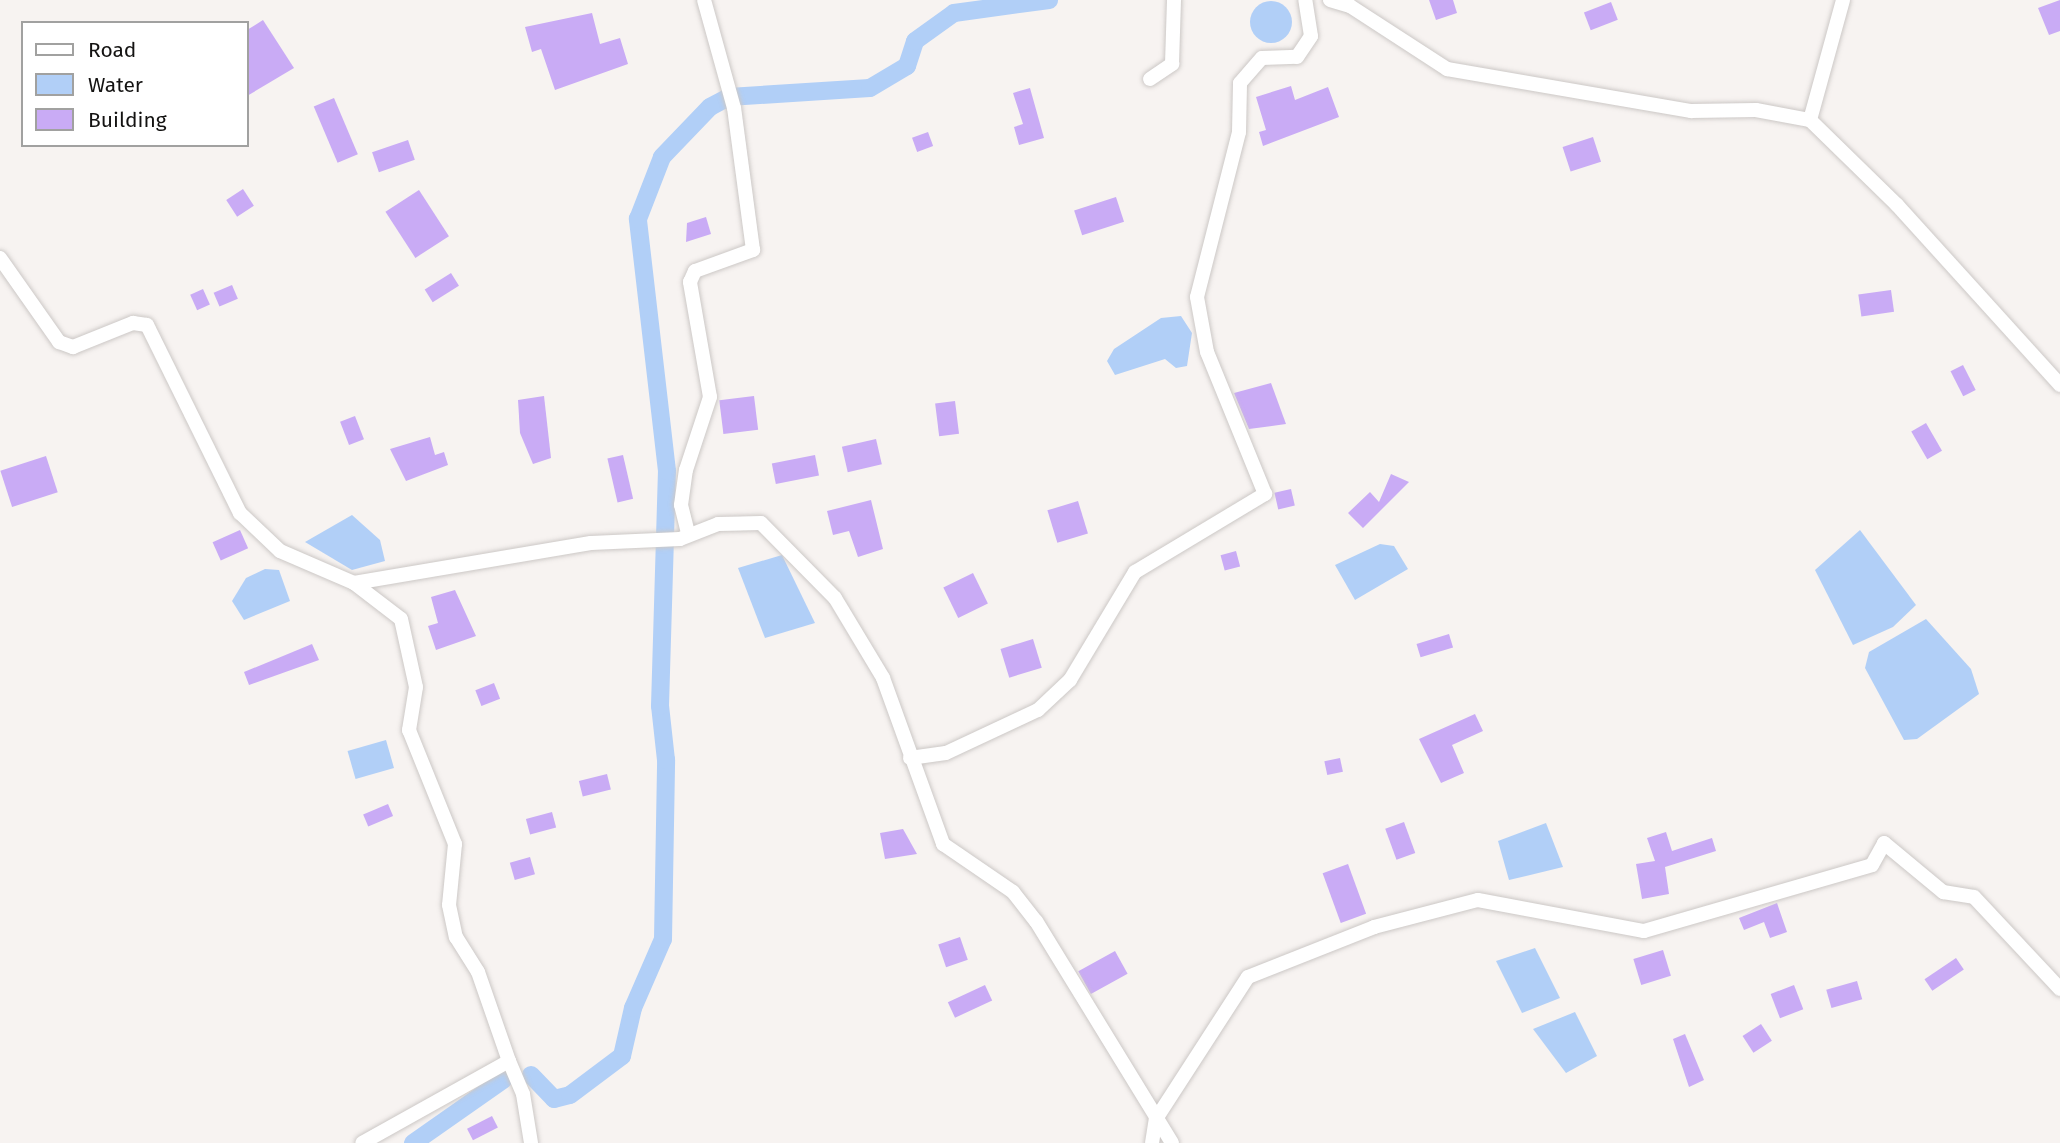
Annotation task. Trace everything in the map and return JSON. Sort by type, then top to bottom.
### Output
[{"type":"street","points":[[688,533],[681,505],[686,470],[710,397],[690,282],[695,271],[753,250],[734,108],[704,0]]},
{"type":"street","points":[[1150,79],[1172,64],[1174,0]]},
{"type":"street","points":[[910,758],[946,753],[1038,710],[1070,680],[1135,572],[1265,494],[1207,352],[1197,297],[1239,132],[1240,83],[1262,58],[1297,57],[1311,36],[1305,0]]},
{"type":"street","points":[[1330,0],[1350,6],[1447,69],[1691,111],[1756,110],[1810,120],[2060,385]]},
{"type":"street","points":[[1810,120],[1843,0]]},
{"type":"street","points":[[0,258],[59,342],[73,347],[133,323],[147,325],[240,513],[280,551],[354,583],[401,618],[416,687],[409,730],[456,844],[449,905],[456,937],[478,972],[523,1094],[531,1143]]},
{"type":"street","points":[[354,583],[688,533],[718,524],[761,523],[792,548],[835,598],[883,678],[943,844],[1013,892],[1172,1143]]},
{"type":"street","points":[[1152,1143],[1156,1119],[1248,977],[1374,927],[1478,900],[1644,931],[1872,865],[1884,842],[1943,892],[1974,897],[2060,989]]},
{"type":"street","points":[[362,1143],[509,1061]]},
{"type":"water","points":[[1271,1],[1286,7],[1292,22],[1286,37],[1271,43],[1256,37],[1250,22],[1256,7]]},
{"type":"water","points":[[1181,316],[1192,333],[1187,366],[1176,368],[1165,359],[1115,375],[1107,361],[1114,349],[1161,318]]},
{"type":"water","points":[[352,515],[380,540],[385,561],[352,570],[305,542]]},
{"type":"water","points":[[1860,530],[1916,605],[1893,627],[1853,645],[1815,570]]},
{"type":"water","points":[[1380,544],[1394,546],[1408,569],[1355,600],[1335,565]]},
{"type":"water","points":[[782,555],[815,623],[765,638],[738,568]]},
{"type":"water","points":[[265,569],[279,570],[290,601],[244,620],[232,601],[246,578]]},
{"type":"water","points":[[1926,619],[1971,669],[1979,694],[1917,739],[1904,740],[1865,668],[1869,652]]},
{"type":"water","points":[[386,740],[394,768],[356,779],[348,751]]},
{"type":"water","points":[[1546,823],[1563,867],[1509,880],[1498,841]]},
{"type":"water","points":[[1535,948],[1560,998],[1522,1013],[1496,961]]},
{"type":"water","points":[[1575,1012],[1597,1056],[1566,1073],[1533,1029]]},
{"type":"building","points":[[1429,0],[1453,0],[1457,13],[1436,20]]},
{"type":"building","points":[[2060,0],[2060,31],[2049,35],[2038,8]]},
{"type":"building","points":[[1611,2],[1618,20],[1591,30],[1584,12]]},
{"type":"building","points":[[592,13],[600,44],[620,38],[628,64],[555,90],[541,49],[532,52],[525,27]]},
{"type":"building","points":[[263,20],[294,68],[248,95],[248,29]]},
{"type":"building","points":[[1291,86],[1295,100],[1328,87],[1339,117],[1263,146],[1259,132],[1266,130],[1256,97]]},
{"type":"building","points":[[1030,88],[1044,138],[1019,145],[1014,127],[1023,124],[1013,93]]},
{"type":"building","points":[[334,98],[358,154],[338,163],[314,107]]},
{"type":"building","points":[[928,132],[933,146],[917,152],[912,138]]},
{"type":"building","points":[[1593,137],[1601,162],[1571,172],[1563,147]]},
{"type":"building","points":[[408,140],[415,160],[379,172],[372,152]]},
{"type":"building","points":[[243,189],[254,206],[237,217],[226,200]]},
{"type":"building","points":[[419,190],[449,236],[415,258],[385,212]]},
{"type":"building","points":[[1116,197],[1124,222],[1082,235],[1074,211]]},
{"type":"building","points":[[706,217],[711,234],[686,242],[687,223]]},
{"type":"building","points":[[451,273],[459,286],[433,302],[425,289]]},
{"type":"building","points":[[232,285],[238,299],[219,307],[214,293]]},
{"type":"building","points":[[203,289],[210,305],[197,310],[190,295]]},
{"type":"building","points":[[1891,290],[1894,312],[1861,316],[1858,295]]},
{"type":"building","points":[[1963,365],[1976,390],[1963,396],[1951,371]]},
{"type":"building","points":[[1271,383],[1286,424],[1249,429],[1234,393]]},
{"type":"building","points":[[544,396],[551,458],[533,464],[520,433],[518,400]]},
{"type":"building","points":[[754,396],[758,430],[723,434],[719,400]]},
{"type":"building","points":[[955,401],[959,434],[939,436],[935,403]]},
{"type":"building","points":[[355,416],[364,439],[349,445],[340,422]]},
{"type":"building","points":[[1926,423],[1942,451],[1927,459],[1911,432]]},
{"type":"building","points":[[430,437],[435,455],[444,452],[448,465],[406,481],[390,449]]},
{"type":"building","points":[[876,439],[882,464],[848,472],[842,447]]},
{"type":"building","points":[[623,455],[633,499],[618,502],[607,459]]},
{"type":"building","points":[[815,455],[819,476],[776,484],[772,463]]},
{"type":"building","points":[[46,456],[58,492],[12,507],[0,471]]},
{"type":"building","points":[[1391,474],[1409,482],[1363,528],[1348,513],[1370,492],[1379,502]]},
{"type":"building","points":[[1291,489],[1295,506],[1278,509],[1274,493]]},
{"type":"building","points":[[871,500],[883,549],[858,557],[849,531],[833,535],[827,511]]},
{"type":"building","points":[[1078,501],[1088,534],[1057,543],[1047,510]]},
{"type":"building","points":[[240,530],[248,548],[221,560],[213,542]]},
{"type":"building","points":[[1236,551],[1240,566],[1225,571],[1221,555]]},
{"type":"building","points":[[973,573],[988,604],[958,618],[943,587]]},
{"type":"building","points":[[455,590],[476,636],[436,650],[428,626],[438,623],[431,597]]},
{"type":"building","points":[[1449,634],[1453,647],[1421,657],[1416,644]]},
{"type":"building","points":[[1033,639],[1042,668],[1009,678],[1000,649]]},
{"type":"building","points":[[312,644],[319,660],[249,685],[244,672]]},
{"type":"building","points":[[494,683],[500,699],[481,706],[475,690]]},
{"type":"building","points":[[1475,714],[1483,731],[1452,745],[1464,773],[1441,783],[1419,739]]},
{"type":"building","points":[[1340,758],[1343,772],[1327,775],[1324,761]]},
{"type":"building","points":[[607,774],[611,790],[583,797],[579,781]]},
{"type":"building","points":[[388,804],[393,816],[368,827],[363,815]]},
{"type":"building","points":[[552,812],[556,827],[530,834],[526,819]]},
{"type":"building","points":[[1404,822],[1415,853],[1396,860],[1385,829]]},
{"type":"building","points":[[903,829],[917,854],[885,859],[880,833]]},
{"type":"building","points":[[1666,832],[1672,851],[1712,838],[1716,851],[1665,867],[1669,894],[1642,899],[1636,864],[1655,861],[1647,838]]},
{"type":"building","points":[[530,857],[535,874],[515,880],[510,863]]},
{"type":"building","points":[[1348,864],[1366,914],[1341,923],[1323,873]]},
{"type":"building","points":[[1777,903],[1787,932],[1770,938],[1764,922],[1744,930],[1739,918]]},
{"type":"building","points":[[960,937],[968,960],[946,967],[938,944]]},
{"type":"building","points":[[1663,950],[1671,976],[1641,985],[1633,959]]},
{"type":"building","points":[[1115,951],[1128,974],[1091,994],[1078,971]]},
{"type":"building","points":[[1956,958],[1964,970],[1932,991],[1924,979]]},
{"type":"building","points":[[1857,981],[1862,999],[1831,1008],[1826,990]]},
{"type":"building","points":[[985,985],[992,1000],[955,1018],[948,1002]]},
{"type":"building","points":[[1794,985],[1803,1009],[1780,1018],[1771,994]]},
{"type":"building","points":[[1761,1024],[1772,1041],[1753,1053],[1743,1036]]},
{"type":"building","points":[[1685,1034],[1704,1080],[1689,1087],[1673,1039]]},
{"type":"building","points":[[492,1116],[498,1128],[473,1140],[467,1129]]},
{"type":"waterway","points":[[531,1075],[554,1099],[570,1095],[622,1056],[633,1008],[663,939],[666,760],[660,706],[667,471],[638,219],[662,157],[710,107],[729,97],[870,88],[907,66],[915,41],[954,13],[1049,0]]},
{"type":"waterway","points":[[413,1143],[503,1080]]}]
